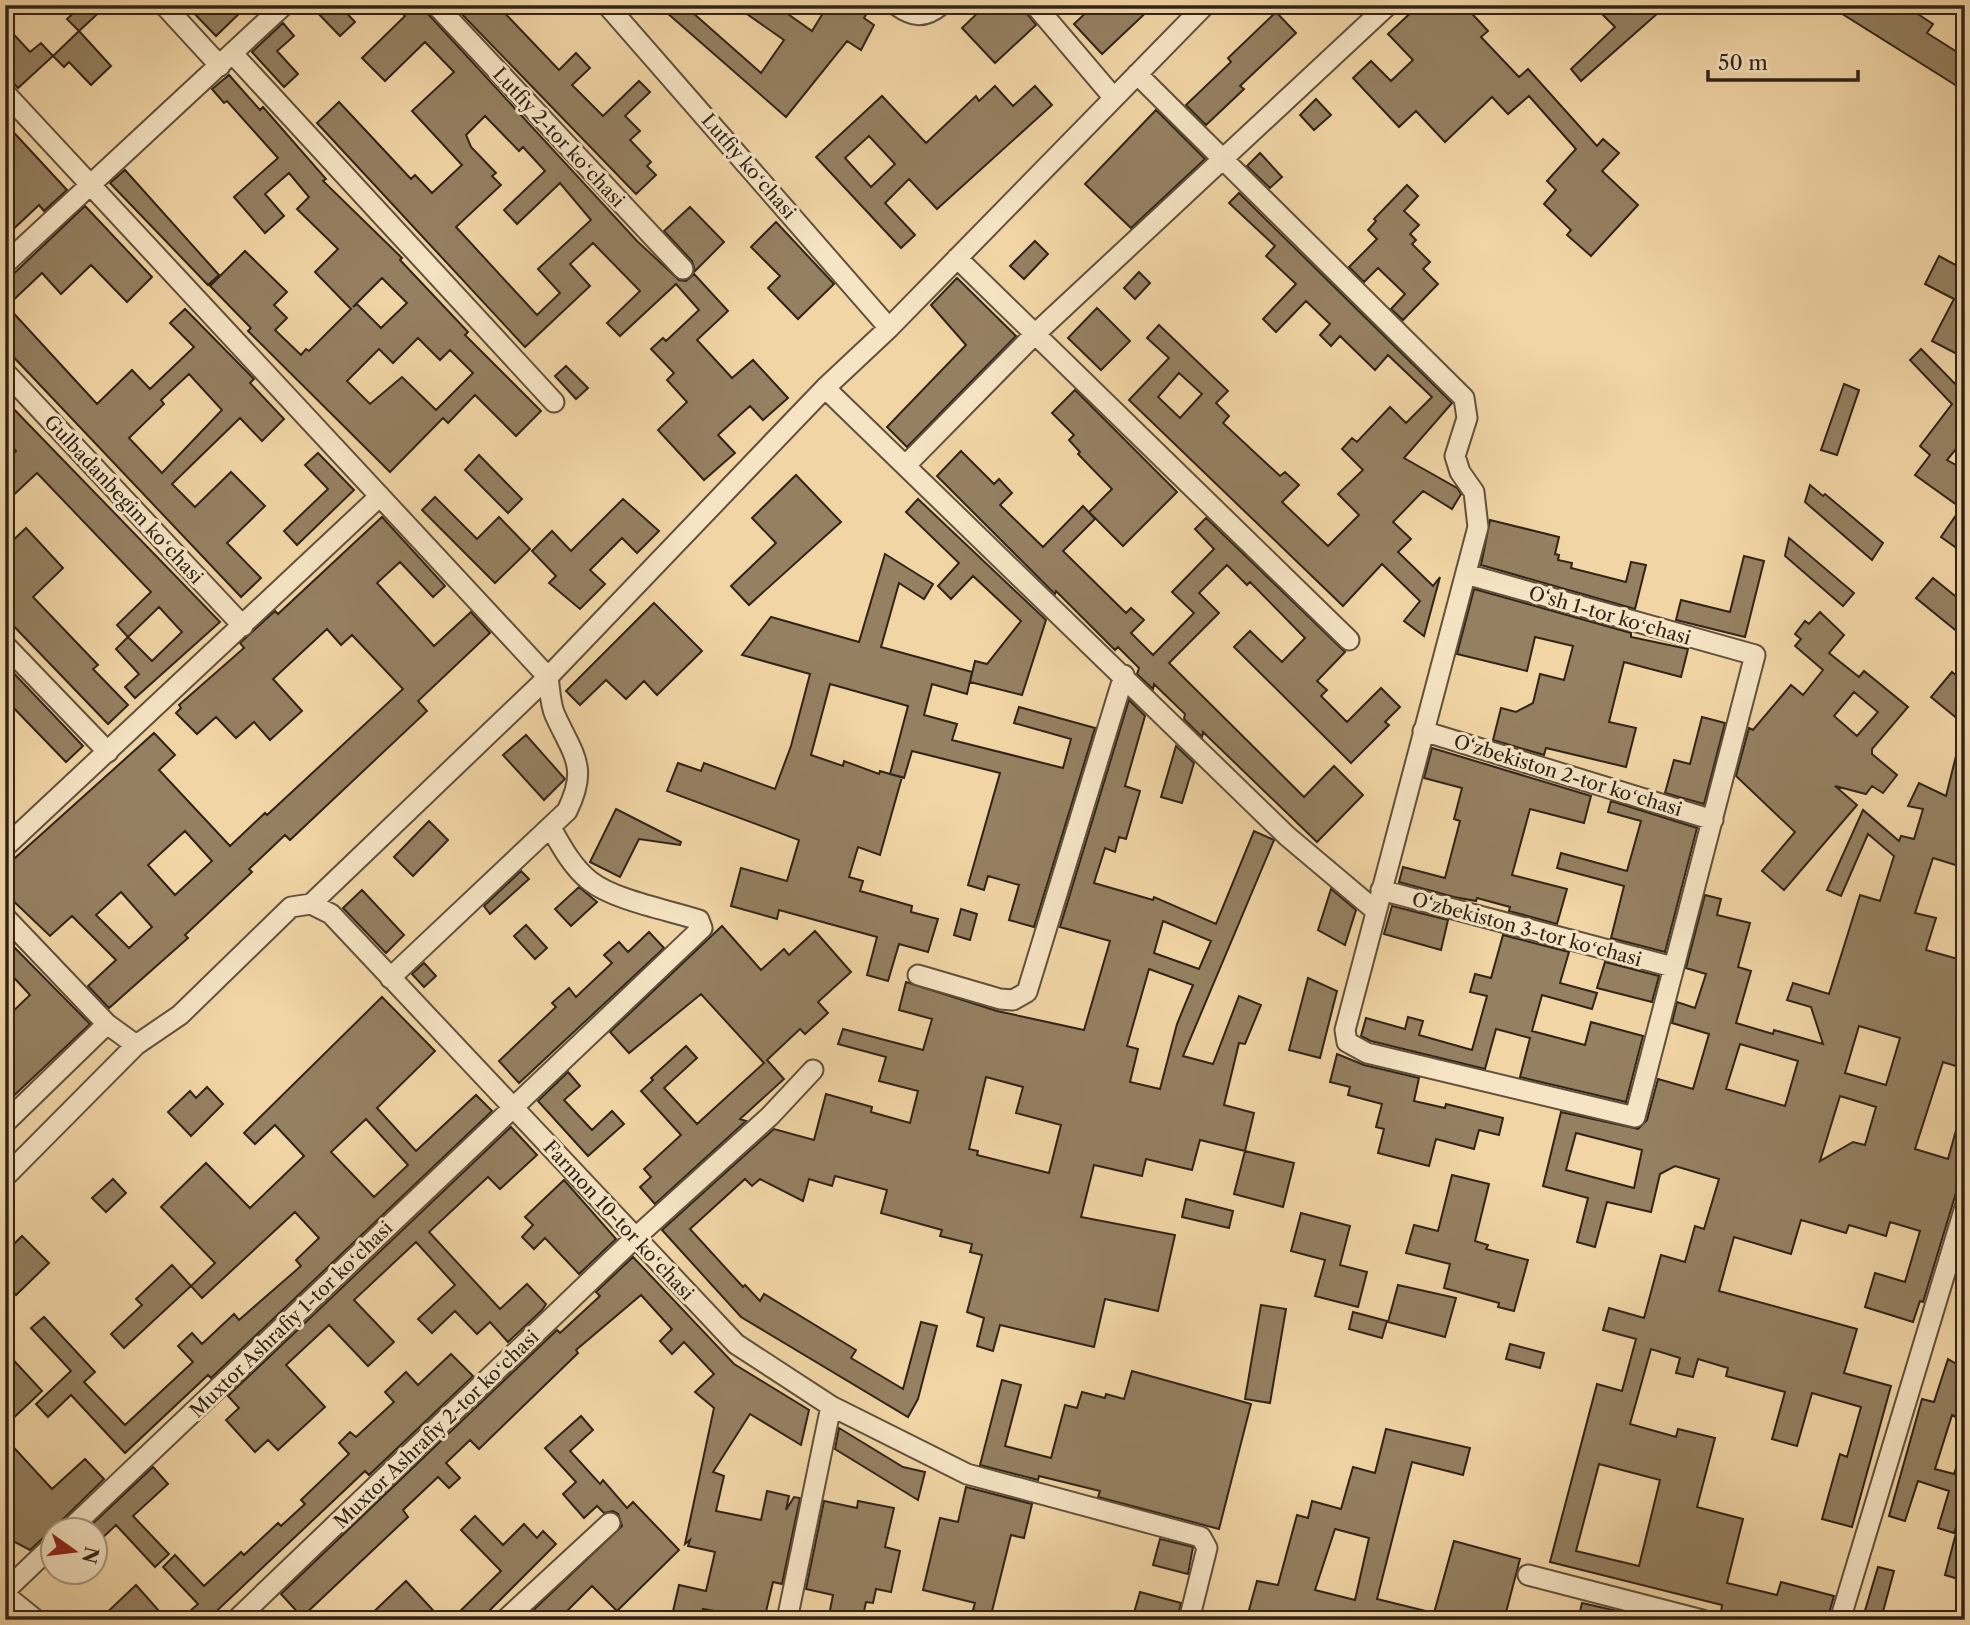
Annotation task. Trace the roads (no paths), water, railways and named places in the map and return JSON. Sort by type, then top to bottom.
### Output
[{"type":"street","points":[[164,5],[226,60],[554,402]]},
{"type":"street","points":[[5,264],[284,5]]},
{"type":"street","name":"Lutfiy 2-tor koʻchasi","points":[[436,5],[682,270]]},
{"type":"street","name":"Lutfiy koʻchasi","points":[[607,5],[889,328]]},
{"type":"street","points":[[896,5],[910,15],[926,15],[941,5]]},
{"type":"street","points":[[1035,5],[1114,98]]},
{"type":"street","points":[[5,1177],[136,1045],[180,1015],[291,908],[310,904],[548,677],[825,388],[889,328],[1205,5]]},
{"type":"street","points":[[906,465],[1034,335],[1388,5]]},
{"type":"street","points":[[1137,75],[1464,398],[1467,418],[1455,456],[1460,472],[1474,492],[1478,527],[1345,1030],[1350,1044],[1367,1053],[1635,1117],[1713,820]]},
{"type":"street","points":[[5,93],[548,677],[554,711],[578,761],[580,776],[567,811],[390,978]]},
{"type":"street","points":[[957,258],[1349,640]]},
{"type":"street","name":"Gulbadanbegim koʻchasi","points":[[5,372],[243,625]]},
{"type":"street","points":[[825,388],[1124,675],[1287,836],[1376,911]]},
{"type":"street","points":[[5,848],[380,496]]},
{"type":"street","name":"O‘sh 1-tor koʻchasi","points":[[1466,575],[1755,655],[1713,820]]},
{"type":"street","points":[[5,645],[108,752]]},
{"type":"street","points":[[918,975],[1000,999],[1013,1000],[1027,992],[1124,675]]},
{"type":"street","name":"O‘zbekiston 2-tor koʻchasi","points":[[1423,731],[1713,820]]},
{"type":"street","name":"Muxtor Ashrafiy 1-tor koʻchasi","points":[[85,1516],[703,925],[699,920],[611,892],[590,881],[563,850],[551,828]]},
{"type":"street","name":"O‘zbekiston 3-tor koʻchasi","points":[[1381,890],[1673,967]]},
{"type":"street","name":"Farmon 10-tor koʻchasi","points":[[310,904],[331,914],[736,1344],[831,1406],[967,1474],[1194,1533],[1205,1542],[1206,1548],[1189,1620]]},
{"type":"street","points":[[5,917],[107,1024],[136,1045]]},
{"type":"street","points":[[5,1123],[107,1024]]},
{"type":"street","name":"Muxtor Ashrafiy 2-tor koʻchasi","points":[[236,1620],[636,1237],[770,1116],[813,1070]]},
{"type":"street","points":[[1840,1620],[1965,1207]]},
{"type":"street","points":[[786,1620],[831,1406]]},
{"type":"street","points":[[505,1620],[610,1523]]},
{"type":"street","points":[[36,1620],[5,1593],[38,1560]]},
{"type":"street","points":[[1528,1575],[1702,1620]]}]
